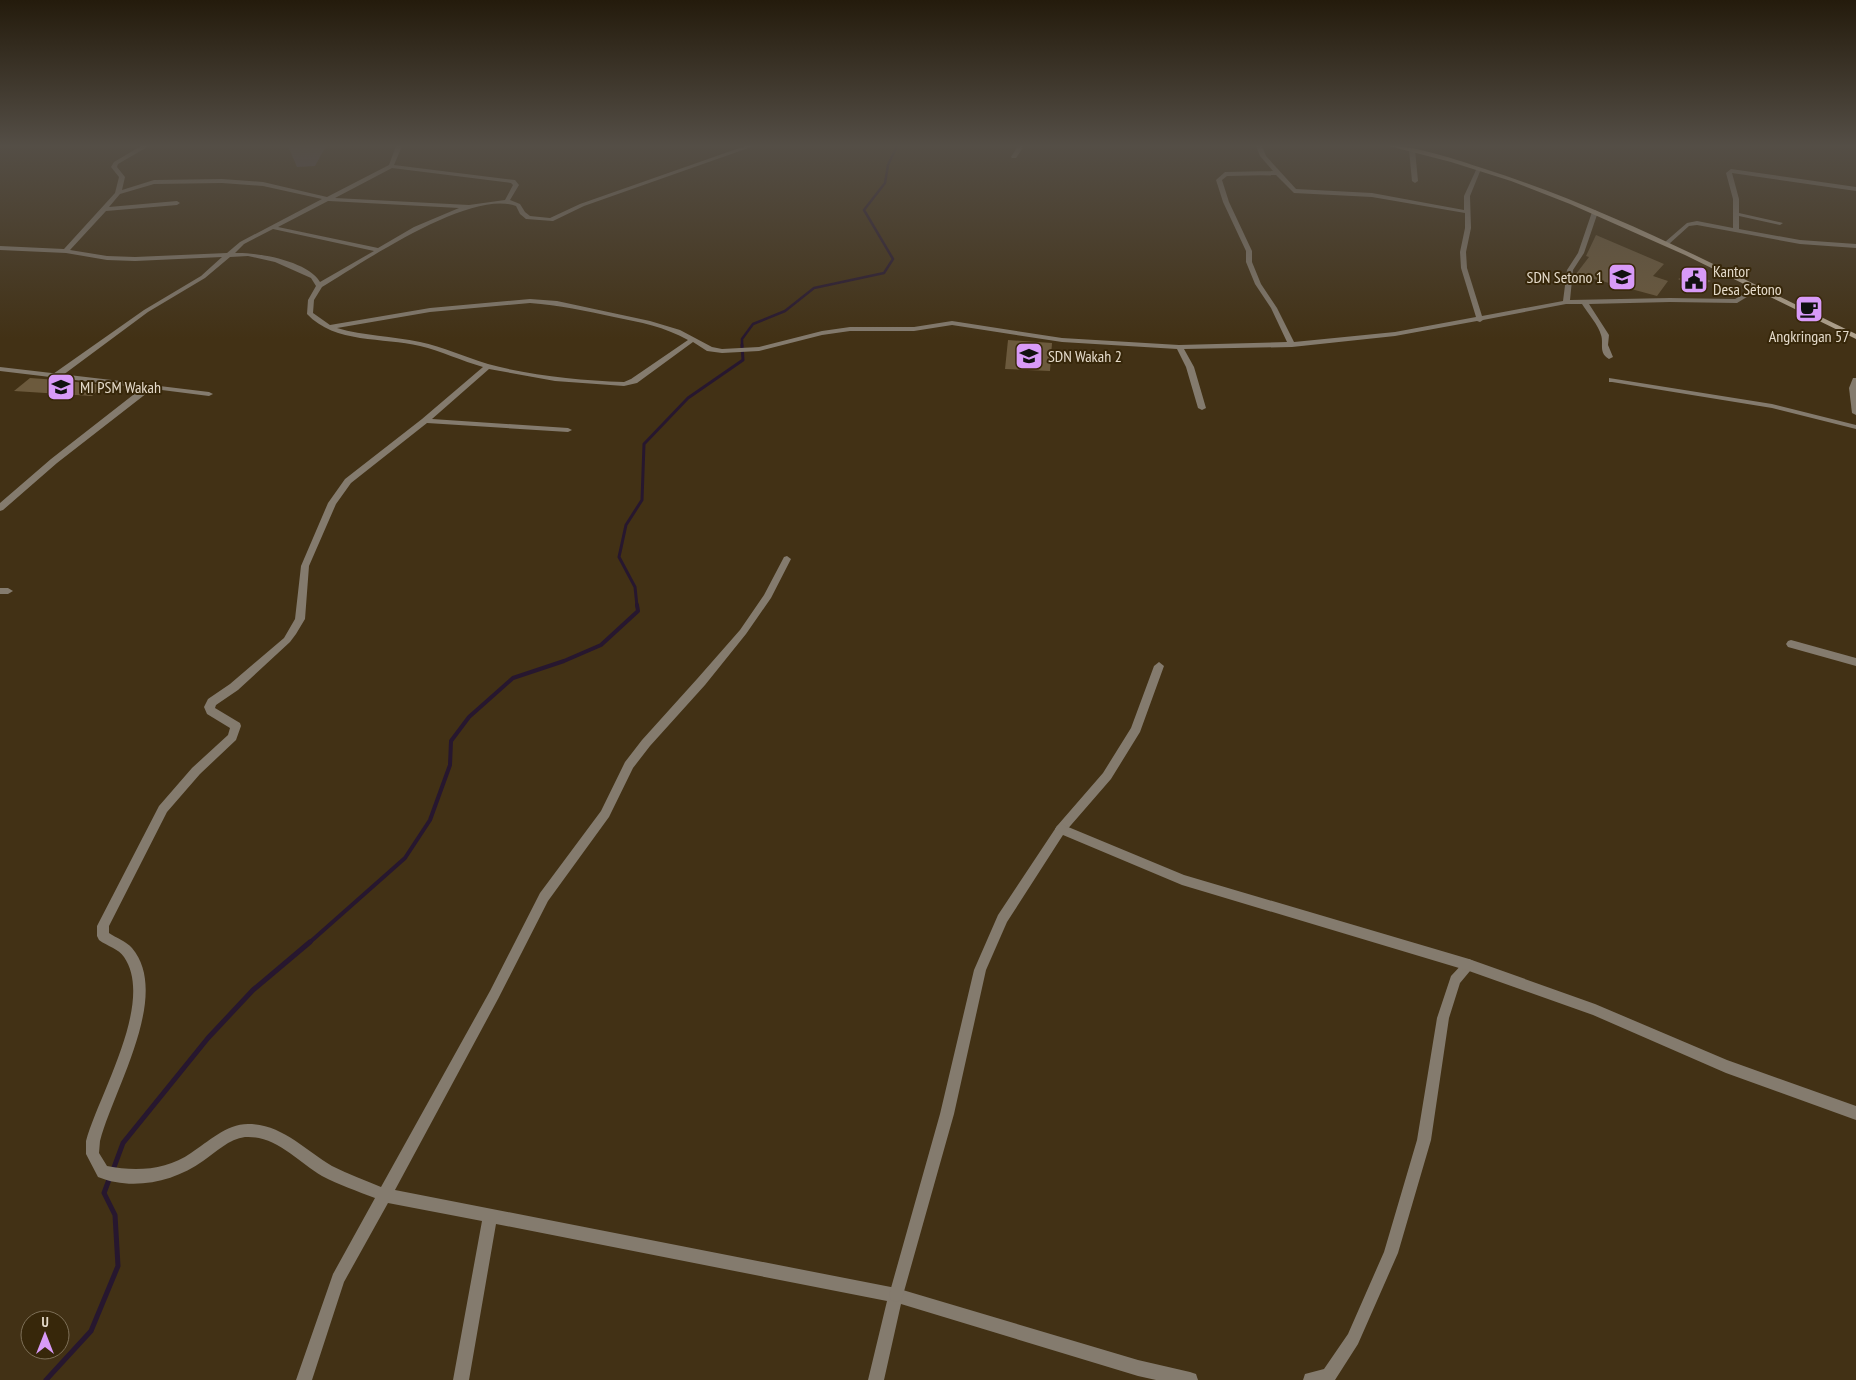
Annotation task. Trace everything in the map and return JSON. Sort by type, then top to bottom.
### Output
[{"type":"main road","points":[[1591,210],[1668,243],[1856,337]]},
{"type":"street","points":[[66,251],[101,210]]},
{"type":"street","points":[[56,376],[146,311],[203,277],[242,243],[305,210]]},
{"type":"street","points":[[460,210],[416,228],[319,286],[311,300],[310,314],[318,322],[330,327],[368,338],[411,342],[488,366],[624,384],[634,381],[692,340]]},
{"type":"street","points":[[522,210],[528,218],[551,220],[571,210]]},
{"type":"street","points":[[1230,210],[1249,252],[1249,262],[1258,284],[1274,308],[1292,345]]},
{"type":"street","points":[[1458,210],[1467,212],[1468,228],[1463,252],[1464,268],[1480,320]]},
{"type":"street","points":[[1736,210],[1736,230]]},
{"type":"street","points":[[1566,302],[1570,270],[1581,253],[1595,212]]},
{"type":"street","points":[[1736,214],[1780,223]]},
{"type":"street","points":[[1668,243],[1691,224],[1800,242],[1856,246]]},
{"type":"street","points":[[271,227],[380,250]]},
{"type":"street","points":[[0,248],[66,251],[108,258],[135,259],[232,253],[277,260],[314,277],[319,286]]},
{"type":"street","points":[[330,327],[430,310],[530,301],[557,303],[612,312],[678,331],[710,349],[737,352],[841,330],[870,327],[914,329],[952,323],[1062,340],[1179,347],[1292,345],[1395,334],[1480,320],[1566,302],[1737,301],[1757,289]]},
{"type":"street","points":[[1584,301],[1606,335],[1604,345],[1609,357]]},
{"type":"street","points":[[1179,347],[1190,366],[1202,408]]},
{"type":"street","points":[[488,366],[425,421],[348,481],[332,503],[305,566],[304,596],[300,619],[297,625],[288,640],[234,687],[212,702],[209,707],[211,711],[236,726],[234,732],[226,743],[196,771],[163,809],[103,926],[102,936],[111,943],[128,951],[138,971],[140,999],[122,1065],[100,1121],[92,1152],[102,1172],[120,1177],[144,1176],[168,1171],[186,1164],[231,1134],[254,1131],[287,1141],[321,1168],[384,1195],[896,1295],[1138,1368],[1190,1380]]},
{"type":"street","points":[[0,369],[210,394]]},
{"type":"street","points":[[1612,380],[1772,406],[1856,427]]},
{"type":"street","points":[[1856,380],[1853,388],[1856,414]]},
{"type":"street","points":[[0,508],[54,460],[144,391],[146,386]]},
{"type":"street","points":[[425,421],[568,430]]},
{"type":"street","points":[[304,1380],[338,1279],[494,996],[544,897],[605,814],[629,766],[646,743],[743,632],[768,596],[787,559]]},
{"type":"street","points":[[1791,644],[1856,662]]},
{"type":"street","points":[[876,1380],[896,1295],[947,1114],[980,970],[1002,919],[1061,829],[1107,776],[1136,729],[1159,666]]},
{"type":"street","points":[[1061,829],[1182,880],[1469,965],[1595,1010],[1726,1066],[1856,1113]]},
{"type":"street","points":[[1311,1380],[1329,1375],[1353,1339],[1391,1253],[1424,1140],[1443,1018],[1454,980],[1469,965]]},
{"type":"street","points":[[461,1380],[490,1217]]},
{"type":"building","points":[[1596,235],[1664,264],[1653,276],[1668,281],[1657,296],[1576,274],[1589,257],[1586,256]]},
{"type":"building","name":"Kantor Desa Setono","points":[[1692,273],[1711,281],[1697,288],[1678,279]]},
{"type":"building","name":"SDN Wakah 2","points":[[1008,340],[1052,343],[1050,371],[1005,369]]},
{"type":"building","name":"MI PSM Wakah","points":[[30,378],[104,385],[92,396],[14,391]]},
{"type":"waterway","points":[[742,345],[742,339],[753,324],[785,311],[814,288],[884,273],[893,259],[864,210]]},
{"type":"waterway","points":[[637,606],[635,587],[619,557],[626,525],[642,500],[644,444],[688,398],[743,360],[742,345]]},
{"type":"waterway","points":[[309,943],[405,858],[430,820],[450,765],[451,741],[469,717],[513,678],[564,661],[601,645],[638,611],[637,605]]},
{"type":"waterway","points":[[113,1170],[123,1143],[208,1038],[253,990],[310,942]]},
{"type":"waterway","points":[[46,1380],[91,1331],[118,1266],[115,1215],[104,1193],[110,1177]]},
{"type":"place","name":"SDN Setono 1","points":[[1622,277]]},
{"type":"place","name":"Kantor Desa Setono","points":[[1694,280]]},
{"type":"place","name":"Angkringan 57","points":[[1809,309]]},
{"type":"place","name":"SDN Wakah 2","points":[[1029,356]]},
{"type":"place","name":"MI PSM Wakah","points":[[61,387]]}]
